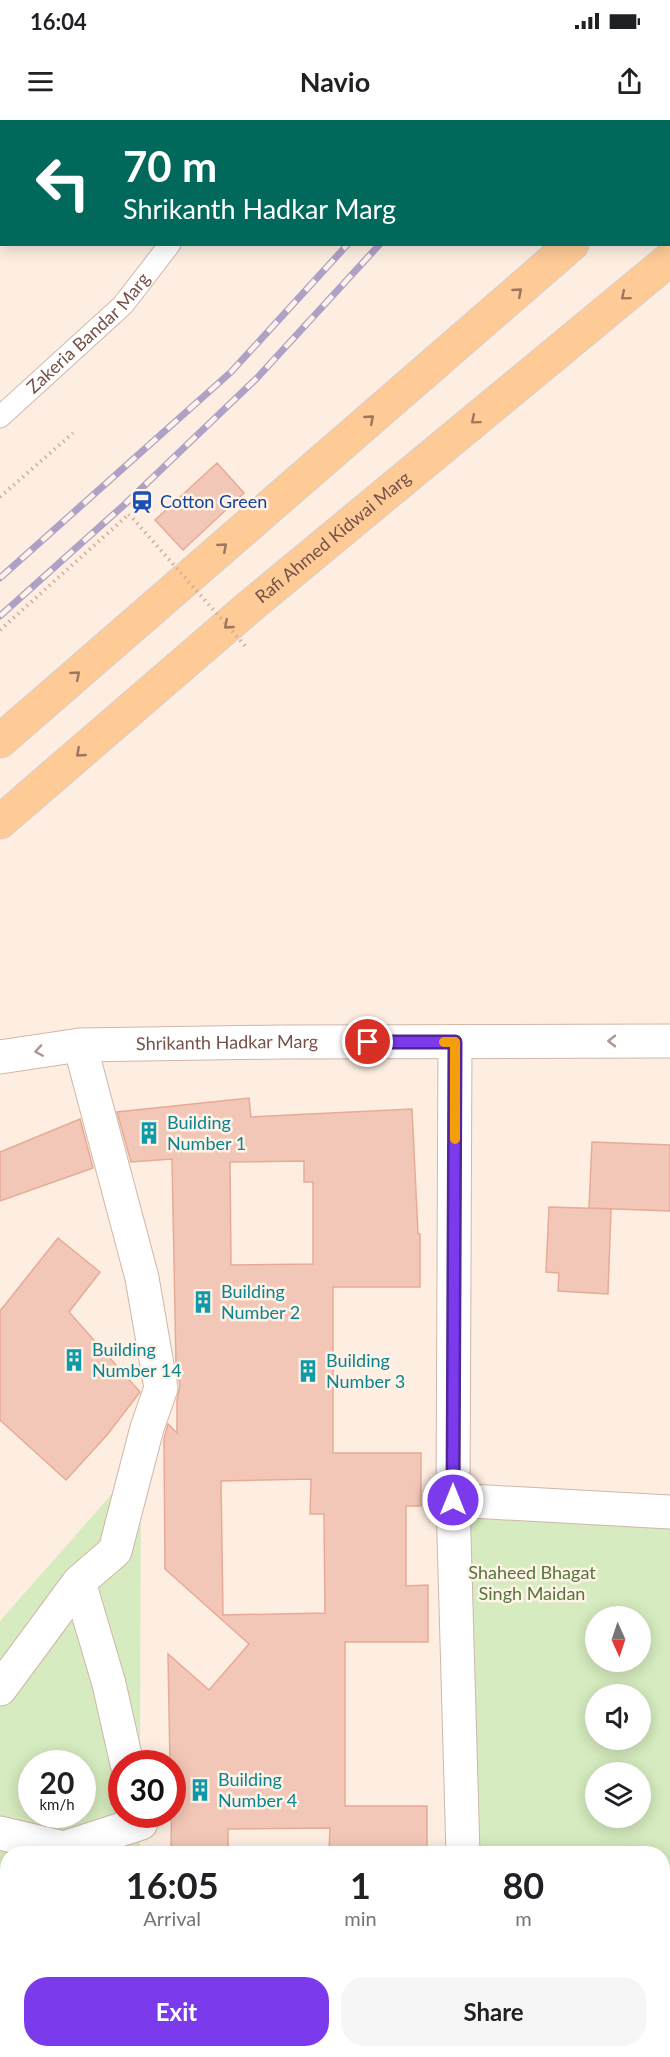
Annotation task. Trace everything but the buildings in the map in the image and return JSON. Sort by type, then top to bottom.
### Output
[{"type":"main road","points":[[0,741],[570,246]]},
{"type":"main road","name":"Rafi Ahmed Kidwai Marg","points":[[0,822],[248,608],[670,259]]},
{"type":"street","name":"Shrikanth Hadkar Marg","points":[[0,1057],[80,1045],[670,1041]]},
{"type":"street","points":[[455,1042],[453,1500],[463,1846]]},
{"type":"street","points":[[0,1689],[79,1582],[115,1551],[147,1428],[161,1388],[142,1278],[80,1045]]},
{"type":"street","points":[[453,1500],[670,1512]]},
{"type":"street","points":[[79,1582],[109,1684],[124,1750]]},
{"type":"street","points":[[70,1846],[126,1828]]},
{"type":"street","points":[[0,1833],[55,1846]]},
{"type":"lane","name":"Zakeria Bandar Marg","points":[[0,417],[123,305],[168,246]]},
{"type":"path","points":[[0,497],[73,433]]},
{"type":"path","points":[[0,630],[129,514],[247,648]]},
{"type":"green space","points":[[141,1461],[140,1750],[108,1750],[108,1828],[140,1828],[140,1846],[0,1846],[0,1621]]},
{"type":"green space","name":"Shaheed Bhagat Singh Maidan","points":[[460,1507],[670,1519],[670,1846],[462,1846]]},
{"type":"railway","points":[[0,578],[231,372],[346,246]]},
{"type":"railway","points":[[0,616],[124,505],[257,378],[378,246]]},
{"type":"slow traffic","points":[[444,1042],[455,1042],[455,1139]]},
{"type":"place","name":"Cotton Green","points":[[142,502]]},
{"type":"place","name":"Building Number 1","points":[[149,1133]]},
{"type":"place","name":"Building Number 2","points":[[203,1302]]},
{"type":"place","name":"Building Number 14","points":[[74,1360]]},
{"type":"place","name":"Building Number 3","points":[[308,1371]]},
{"type":"place","name":"Building Number 4","points":[[200,1790]]},
{"type":"route","points":[[368,1042],[455,1042],[453,1500]]}]
